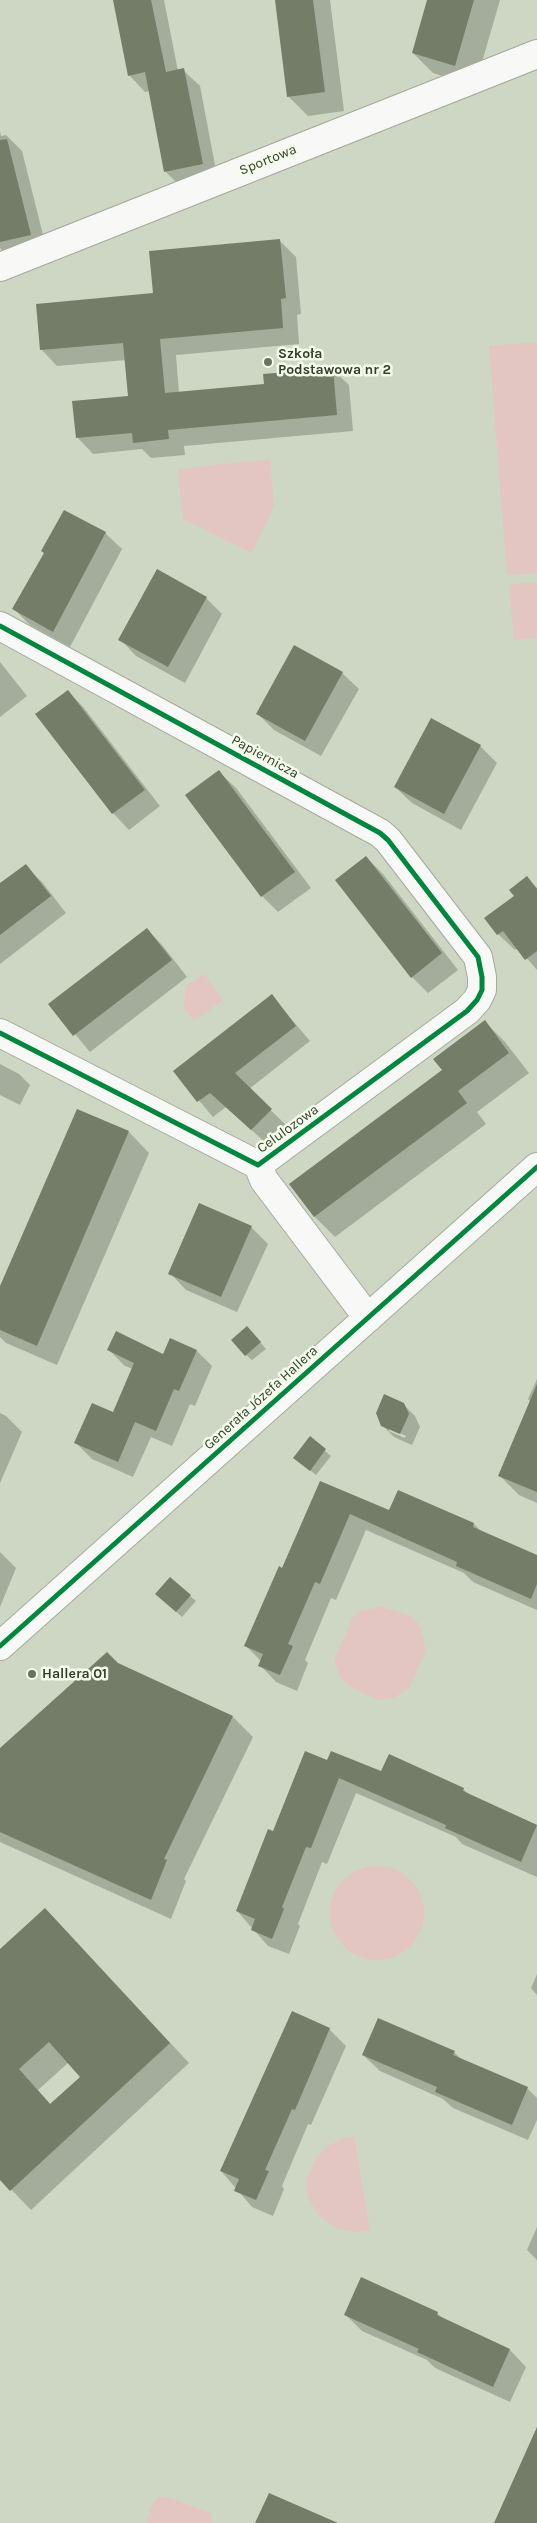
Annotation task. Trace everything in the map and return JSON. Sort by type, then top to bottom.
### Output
[{"type":"street","name":"Sportowa","points":[[0,267],[537,54]]},
{"type":"street","name":"Papiernicza","points":[[0,626],[380,833],[388,840],[478,956]]},
{"type":"street","name":"Celulozowa","points":[[258,1165],[467,1012],[477,1000],[482,990],[482,977],[478,956]]},
{"type":"street","name":"Celulozowa","points":[[0,1033],[258,1165],[264,1180],[368,1318]]},
{"type":"street","name":"Generała Józefa Hallera","points":[[0,1646],[537,1167]]},
{"type":"shaded area","points":[[537,342],[537,573],[507,575],[489,346]]},
{"type":"shaded area","points":[[270,459],[274,506],[252,553],[183,519],[178,469]]},
{"type":"shaded area","points":[[537,582],[537,638],[514,640],[509,585]]},
{"type":"shaded area","points":[[204,974],[223,1000],[194,1021],[184,1008],[186,986]]},
{"type":"shaded area","points":[[380,1607],[407,1614],[418,1623],[424,1639],[425,1653],[409,1688],[393,1698],[377,1700],[349,1686],[339,1676],[334,1660],[353,1617],[360,1611]]},
{"type":"shaded area","points":[[377,1866],[395,1870],[410,1880],[420,1895],[424,1913],[420,1931],[410,1946],[395,1956],[377,1960],[359,1956],[344,1946],[334,1931],[330,1913],[334,1895],[344,1880],[359,1870]]},
{"type":"shaded area","points":[[354,2136],[370,2230],[357,2232],[336,2228],[318,2215],[308,2197],[306,2181],[314,2162],[326,2147],[342,2139]]},
{"type":"shaded area","points":[[159,2497],[166,2497],[209,2512],[212,2515],[212,2523],[146,2523],[153,2503]]},
{"type":"building","points":[[113,0],[151,0],[166,72],[184,68],[203,164],[164,172],[145,72],[128,76]]},
{"type":"building","points":[[275,0],[313,0],[325,92],[287,97]]},
{"type":"building","points":[[427,0],[474,0],[455,66],[412,53]]},
{"type":"building","points":[[7,139],[31,235],[0,242],[0,140]]},
{"type":"building","points":[[280,239],[286,298],[281,299],[283,328],[160,339],[165,393],[264,384],[263,374],[333,368],[337,415],[168,430],[169,439],[133,443],[132,433],[76,438],[72,401],[128,396],[123,343],[40,350],[36,304],[153,293],[149,251]]},
{"type":"building","points":[[64,510],[106,532],[53,632],[12,609],[44,553],[41,551]]},
{"type":"building","points":[[157,569],[207,597],[168,667],[118,640]]},
{"type":"building","points":[[294,645],[343,672],[305,741],[256,714]]},
{"type":"building","points":[[68,690],[145,790],[112,814],[35,714]]},
{"type":"building","points":[[431,718],[481,745],[444,814],[394,787]]},
{"type":"building","points":[[219,770],[295,872],[261,897],[185,795]]},
{"type":"building","points":[[366,856],[442,953],[411,978],[335,880]]},
{"type":"building","points":[[26,864],[51,896],[0,935],[0,883]]},
{"type":"building","points":[[527,876],[537,889],[537,951],[525,960],[503,931],[497,935],[484,918],[514,896],[509,890]]},
{"type":"building","points":[[147,928],[172,960],[73,1036],[48,1004]]},
{"type":"building","points":[[272,994],[296,1026],[235,1073],[272,1109],[251,1130],[210,1093],[197,1102],[173,1071]]},
{"type":"building","points":[[485,1020],[509,1053],[458,1091],[467,1103],[314,1217],[289,1184],[442,1070],[433,1059]]},
{"type":"building","points":[[77,1109],[129,1131],[37,1346],[0,1330],[0,1286]]},
{"type":"building","points":[[199,1203],[252,1226],[221,1297],[168,1274]]},
{"type":"building","points":[[247,1326],[261,1342],[245,1356],[231,1340]]},
{"type":"building","points":[[116,1331],[163,1354],[170,1338],[197,1350],[179,1391],[174,1389],[156,1431],[135,1422],[118,1462],[74,1443],[92,1403],[113,1412],[134,1363],[107,1350]]},
{"type":"building","points":[[537,1384],[537,1492],[498,1476]]},
{"type":"building","points":[[384,1394],[404,1403],[409,1414],[400,1434],[381,1426],[376,1413]]},
{"type":"building","points":[[310,1436],[326,1449],[310,1471],[293,1458]]},
{"type":"building","points":[[320,1481],[389,1510],[398,1490],[474,1523],[473,1527],[537,1555],[537,1584],[531,1599],[456,1566],[457,1562],[350,1514],[320,1584],[315,1582],[288,1644],[293,1646],[280,1675],[258,1666],[263,1654],[244,1646],[279,1566],[282,1568]]},
{"type":"building","points":[[170,1577],[191,1595],[176,1612],[155,1594]]},
{"type":"building","points":[[107,1652],[118,1663],[233,1716],[164,1859],[167,1860],[151,1900],[0,1832],[0,1748]]},
{"type":"building","points":[[305,1751],[327,1760],[331,1751],[381,1771],[389,1754],[464,1788],[463,1791],[537,1825],[521,1862],[445,1828],[446,1825],[339,1778],[311,1848],[306,1847],[282,1907],[284,1909],[272,1939],[251,1930],[255,1919],[236,1911],[268,1829],[273,1831]]},
{"type":"building","points":[[45,1908],[170,2043],[10,2191],[0,2180],[0,1949]],"holes":[[[49,2042],[80,2077],[50,2104],[19,2069]]]},
{"type":"building","points":[[292,2011],[330,2028],[295,2110],[292,2109],[265,2170],[269,2171],[256,2200],[234,2191],[239,2179],[220,2171]]},
{"type":"building","points":[[378,2018],[455,2051],[453,2055],[528,2087],[512,2125],[435,2092],[437,2087],[362,2055]]},
{"type":"building","points":[[361,2277],[438,2312],[437,2315],[510,2349],[493,2387],[417,2352],[419,2349],[344,2315]]},
{"type":"building","points":[[537,2427],[537,2523],[494,2523]]},
{"type":"building","points":[[269,2493],[338,2523],[255,2523]]},
{"type":"cycle path","points":[[0,626],[380,833],[388,840],[478,957],[482,977],[482,990],[477,1000],[467,1011],[258,1165],[0,1033]]},
{"type":"cycle path","points":[[0,1646],[537,1167]]},
{"type":"place","name":"Szkoła Podstawowa nr 2","points":[[268,362]]},
{"type":"place","name":"Hallera 01","points":[[32,1674]]}]
